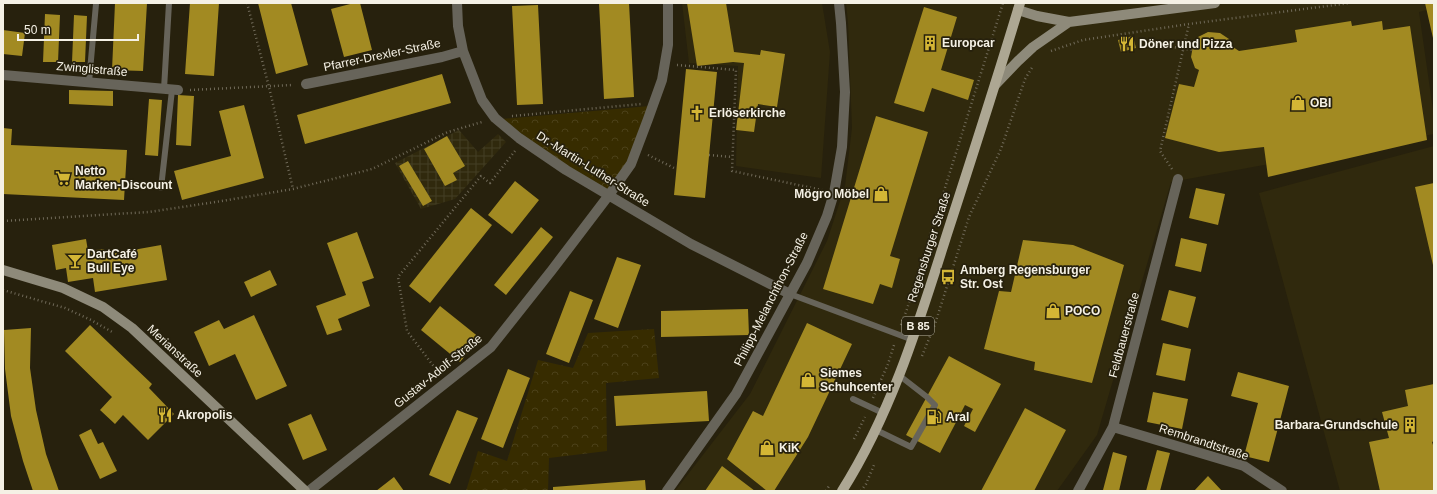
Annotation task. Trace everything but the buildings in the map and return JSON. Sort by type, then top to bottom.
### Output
[{"type":"main road","name":"Regensburger Straße","points":[[842,491],[852,476],[876,430],[900,376],[913,340],[1019,7]]},
{"type":"street","name":"Dr.-Martin-Luther-Straße","points":[[457,3],[458,26],[463,51],[482,100],[495,118],[523,141],[566,170],[691,244],[790,294]]},
{"type":"street","name":"Gustav-Adolf-Straße","points":[[309,491],[491,346],[552,270],[609,195],[631,164],[662,80],[668,45],[668,3]]},
{"type":"street","name":"Philipp-Melanchthon-Straße","points":[[667,491],[736,394],[807,263],[827,216],[834,193],[842,147],[845,92],[842,23],[839,3]]},
{"type":"street","points":[[1019,7],[1037,16],[1069,22],[1183,5],[1215,3]]},
{"type":"street","points":[[994,85],[1018,61],[1036,51],[1069,22]]},
{"type":"street","name":"Pfarrer-Drexler-Straße","points":[[306,84],[463,51]]},
{"type":"street","name":"Zwinglistraße","points":[[3,76],[171,90]]},
{"type":"street","name":"Feldbauerstraße","points":[[1078,491],[1113,426],[1178,180]]},
{"type":"street","name":"Merianstraße","points":[[3,270],[63,288],[103,307],[132,328],[305,491]]},
{"type":"street","name":"Rembrandtstraße","points":[[1113,426],[1244,466],[1282,491]]},
{"type":"lane","points":[[161,188],[171,90],[169,3]]},
{"type":"lane","points":[[89,82],[96,4]]},
{"type":"lane","points":[[790,294],[913,340]]},
{"type":"lane","points":[[876,430],[911,447],[935,405],[900,376]]},
{"type":"lane","points":[[853,399],[883,413]]},
{"type":"path","points":[[247,3],[293,189]]},
{"type":"path","points":[[854,441],[888,364],[897,334],[907,309],[1003,3]]},
{"type":"path","points":[[921,357],[935,324],[969,217],[1001,149],[1036,51],[1082,40],[1350,3]]},
{"type":"path","points":[[1178,180],[1160,151],[1190,24]]},
{"type":"path","points":[[1167,46],[1192,50]]},
{"type":"path","points":[[665,64],[736,70],[732,171],[806,187]]},
{"type":"path","points":[[171,90],[269,87],[306,84]]},
{"type":"path","points":[[3,220],[149,212],[293,189],[372,169],[448,132],[495,118],[654,103]]},
{"type":"path","points":[[446,382],[407,331],[398,277],[481,176],[490,183],[523,141]]},
{"type":"path","points":[[636,150],[676,169]]},
{"type":"path","points":[[709,155],[732,157]]},
{"type":"path","points":[[3,290],[65,308],[118,335]]},
{"type":"path","points":[[861,491],[866,484],[875,463]]},
{"type":"path","points":[[826,491],[829,485]]},
{"type":"shaded area","points":[[682,3],[822,3],[830,52],[821,178],[736,166],[738,66],[689,63]]},
{"type":"shaded area","points":[[846,3],[1434,3],[1434,8],[1419,12],[1434,117],[1434,134],[1171,182],[1097,435],[1057,491],[675,491],[750,394],[827,241],[845,186],[852,128]]},
{"type":"shaded area","points":[[459,130],[478,152],[498,134],[506,142],[455,199],[421,209],[395,163]]},
{"type":"shaded area","points":[[1434,146],[1434,491],[1340,491],[1259,193]]},
{"type":"green space","points":[[650,106],[628,164],[608,192],[566,166],[501,119]]},
{"type":"green space","points":[[654,329],[659,378],[606,383],[607,451],[549,458],[548,491],[466,491],[478,451],[507,461],[538,360],[573,368],[588,333]]},
{"type":"place","name":"Europcar","points":[[930,43]]},
{"type":"place","name":"Döner und Pizza","points":[[1127,44]]},
{"type":"place","name":"OBI","points":[[1298,103]]},
{"type":"place","name":"Erlöserkirche","points":[[697,113]]},
{"type":"place","name":"Netto Marken-Discount","points":[[63,178]]},
{"type":"place","name":"Mögro Möbel","points":[[881,194]]},
{"type":"place","name":"DartCafé Bull Eye","points":[[75,261]]},
{"type":"place","name":"Amberg Regensburger Str. Ost","points":[[948,277]]},
{"type":"place","name":"POCO","points":[[1053,311]]},
{"type":"place","name":"Siemes Schuhcenter","points":[[808,380]]},
{"type":"place","name":"Akropolis","points":[[165,415]]},
{"type":"place","name":"Aral","points":[[934,417]]},
{"type":"place","name":"Barbara-Grundschule","points":[[1410,425]]},
{"type":"place","name":"KiK","points":[[767,448]]}]
